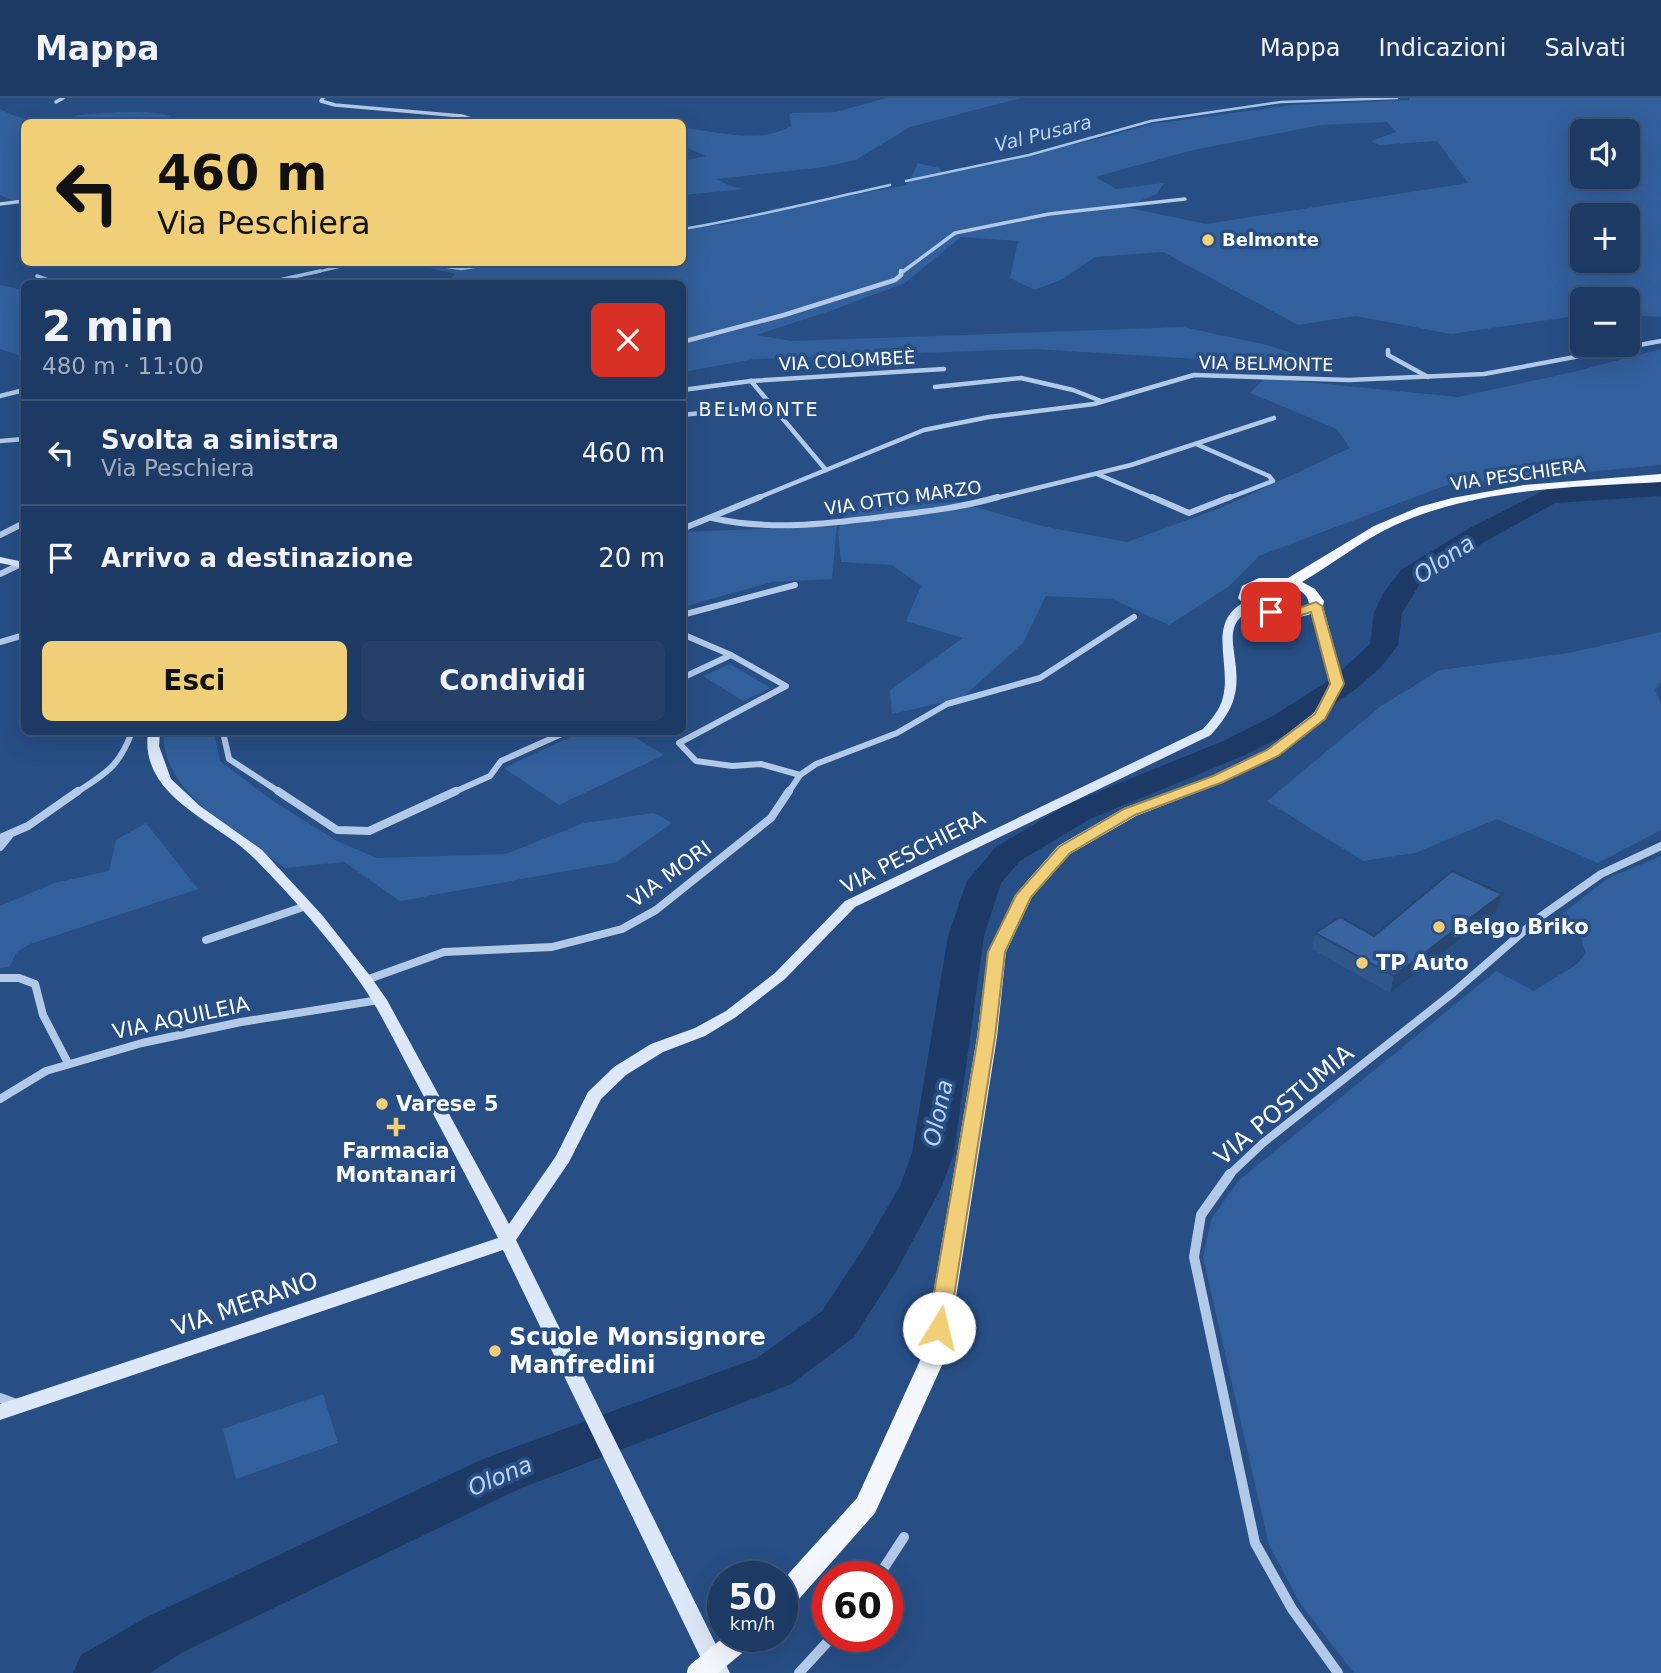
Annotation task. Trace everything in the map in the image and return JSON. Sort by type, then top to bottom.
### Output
[{"type":"main road","name":"VIA PESCHIERA","points":[[1290,583],[1391,523],[1472,498],[1583,483],[1661,478]]},
{"type":"main road","points":[[798,1582],[866,1505],[935,1354],[997,952],[1024,895],[1064,850],[1129,812],[1218,779],[1272,753],[1320,716],[1337,684],[1316,606],[1317,601],[1311,591],[1313,571]]},
{"type":"main road","name":"VIA PESCHIERA","points":[[1249,609],[1244,593],[1252,585],[1269,581],[1290,583],[1311,591]]},
{"type":"main road","points":[[1249,609],[1283,614],[1304,612],[1316,606]]},
{"type":"main road","points":[[1283,614],[1325,635]]},
{"type":"main road","points":[[699,1673],[725,1652]]},
{"type":"street","points":[[56,102],[63,98]]},
{"type":"street","points":[[323,98],[321,101],[335,105],[471,119]]},
{"type":"street","points":[[686,341],[784,315],[895,280],[901,275],[901,271],[955,233],[1049,214],[1185,199]]},
{"type":"street","points":[[0,204],[21,201]]},
{"type":"street","name":"VIA BELMONTE","points":[[686,527],[897,440],[937,427],[1102,401],[1194,375],[1349,380],[1484,374],[1602,355],[1661,341]]},
{"type":"street","points":[[1388,350],[1388,355],[1429,377]]},
{"type":"street","name":"VIA COLOMBEÈ","points":[[686,389],[751,381],[944,369]]},
{"type":"street","points":[[935,387],[1021,378],[1073,390],[1102,401]]},
{"type":"street","name":"VIA COLOMBEÈ","points":[[751,381],[826,470]]},
{"type":"street","points":[[0,396],[19,391]]},
{"type":"street","points":[[686,415],[749,408],[777,410]]},
{"type":"street","name":"VIA OTTO MARZO","points":[[712,518],[738,524],[817,525],[962,507],[1059,481],[1097,474],[1274,418]]},
{"type":"street","points":[[0,441],[21,439]]},
{"type":"street","points":[[1097,474],[1189,513],[1273,481],[1269,476],[1195,444]]},
{"type":"street","points":[[0,535],[21,524]]},
{"type":"street","points":[[0,560],[21,565]]},
{"type":"street","points":[[0,574],[21,566]]},
{"type":"street","points":[[686,614],[794,585]]},
{"type":"street","name":"VIA PESCHIERA","points":[[506,1242],[563,1158],[594,1097],[620,1071],[657,1048],[699,1032],[731,1014],[779,976],[850,904],[1207,732],[1228,709],[1231,674],[1228,636],[1232,619],[1249,609]]},
{"type":"street","name":"VIA MORI","points":[[366,980],[444,952],[552,947],[622,929],[656,910],[772,818],[800,775],[816,764],[897,733],[947,704],[1040,678],[1134,617]]},
{"type":"street","points":[[0,642],[21,636]]},
{"type":"street","points":[[686,636],[731,655],[786,686],[679,743],[696,761],[732,766],[761,764],[800,775]]},
{"type":"street","points":[[686,676],[731,655]]},
{"type":"street","points":[[0,838],[28,826],[114,767],[123,756],[131,735]]},
{"type":"street","points":[[154,735],[153,746],[165,780],[195,809],[257,853],[306,906],[379,1000],[485,1194],[506,1242],[719,1673]]},
{"type":"street","points":[[224,735],[229,759],[337,830],[369,831],[490,776],[501,761],[559,735]]},
{"type":"street","points":[[0,847],[9,836]]},
{"type":"street","name":"VIA POSTUMIA","points":[[1338,1673],[1292,1609],[1255,1543],[1194,1258],[1201,1215],[1226,1178],[1263,1143],[1454,992],[1540,917],[1601,874],[1661,846]]},
{"type":"street","points":[[206,940],[306,906]]},
{"type":"street","points":[[0,978],[19,978],[35,985],[43,1015],[68,1063]]},
{"type":"street","name":"VIA AQUILEIA","points":[[0,1099],[46,1071],[142,1043],[241,1022],[379,1000]]},
{"type":"street","name":"VIA MERANO","points":[[0,1412],[506,1242]]},
{"type":"street","points":[[0,1398],[19,1405]]},
{"type":"street","points":[[888,1561],[904,1536]]},
{"type":"street","points":[[799,1673],[818,1652]]},
{"type":"shaded area","points":[[886,98],[1021,98],[910,127],[856,160],[824,167],[717,179],[730,186],[745,189],[686,195],[686,160],[706,156],[686,147],[686,128],[737,135],[765,135],[791,126],[789,115],[792,113],[836,112]]},
{"type":"shaded area","points":[[1409,98],[1661,98],[1661,317],[1640,316],[1640,287],[1570,287],[1570,317],[1451,334],[1356,316],[1298,325],[1163,252],[1095,257],[1063,279],[1035,290],[1010,278],[1018,241],[961,237],[905,283],[756,335],[792,341],[1183,327],[1267,345],[1326,363],[1248,362],[1034,349],[754,359],[686,371],[686,280],[449,280],[456,274],[420,266],[686,266],[686,229],[733,223],[773,209],[907,185],[918,163],[939,168],[944,174],[1152,124],[1292,105]],"holes":[[[1387,122],[1396,132],[1371,141],[1379,145],[1437,141],[1468,183],[1206,224],[1125,207],[1157,194],[1164,183],[1116,189],[1095,177],[1193,150],[1322,125]]]},
{"type":"shaded area","points":[[0,109],[27,119],[21,119],[21,204],[0,195]]},
{"type":"shaded area","points":[[114,112],[155,113],[173,118],[68,119],[80,115]]},
{"type":"shaded area","points":[[0,285],[21,289],[21,356],[0,349]]},
{"type":"shaded area","points":[[1661,349],[1661,465],[1447,485],[1259,556],[1228,587],[1169,625],[1112,599],[1046,596],[1023,643],[962,698],[892,714],[890,690],[963,638],[906,621],[921,586],[892,565],[841,562],[838,531],[847,508],[958,502],[1042,526],[1127,542],[1223,507],[1350,448],[1337,429],[1250,393],[1265,378],[1458,397],[1640,357],[1640,354]]},
{"type":"shaded area","points":[[837,526],[832,579],[772,582],[686,606],[686,532]]},
{"type":"shaded area","points":[[1661,632],[1661,682],[1655,690],[1661,703],[1661,830],[1598,863],[1497,819],[1415,853],[1363,861],[1267,801],[1381,706],[1440,670],[1569,653]]},
{"type":"shaded area","points":[[730,664],[771,688],[743,701],[703,676]]},
{"type":"shaded area","points":[[164,735],[215,735],[220,761],[273,801],[337,841],[377,858],[506,854],[584,823],[654,813],[672,823],[617,862],[400,901],[344,862],[285,868],[227,827],[189,793],[175,774],[166,753]]},
{"type":"shaded area","points":[[575,735],[631,735],[664,755],[559,805],[504,768]]},
{"type":"shaded area","points":[[146,823],[198,889],[30,944],[17,952],[9,967],[0,968],[0,906],[54,883],[109,871],[116,840]]},
{"type":"shaded area","points":[[1661,856],[1661,1673],[1354,1673],[1300,1603],[1269,1545],[1203,1257],[1211,1220],[1238,1181],[1496,971],[1534,991],[1577,964],[1586,953],[1580,936],[1557,918],[1608,878]]},
{"type":"shaded area","points":[[323,1394],[338,1443],[236,1479],[223,1429]]},
{"type":"building","points":[[1452,871],[1502,894],[1394,976],[1315,933],[1340,917],[1374,936]]},
{"type":"waterway","name":"Val Pusara","points":[[906,181],[1029,155],[1151,121],[1281,102],[1397,98]]},
{"type":"waterway","name":"Val Pusara","points":[[686,228],[890,185]]},
{"type":"waterway","name":"Val Pusara","points":[[312,273],[343,266]]},
{"type":"waterway","name":"Val Pusara","points":[[441,266],[461,269],[481,266]]},
{"type":"waterway","name":"Val Pusara","points":[[279,280],[320,271]]},
{"type":"waterway","name":"Val Pusara","points":[[37,276],[48,280]]},
{"type":"waterway","name":"Olona","points":[[101,1673],[164,1635],[501,1474],[774,1371],[838,1324],[881,1258],[921,1186],[933,1153],[966,936],[984,881],[1008,854],[1078,812],[1234,748],[1284,723],[1345,683],[1371,661],[1384,645],[1388,613],[1397,594],[1411,576],[1477,535],[1547,497],[1567,493],[1661,489]]},
{"type":"place","name":"Belmonte","points":[[1208,240]]},
{"type":"place","name":"Belgo Briko","points":[[1439,927]]},
{"type":"place","name":"TP Auto","points":[[1362,963]]},
{"type":"place","name":"Varese 5","points":[[382,1104]]},
{"type":"place","name":"Farmacia Montanari","points":[[396,1127]]},
{"type":"place","name":"Scuole Monsignore Manfredini","points":[[495,1351]]},
{"type":"district","name":"BELMONTE","points":[[759,409]]},
{"type":"route","points":[[939,1328],[997,952],[1024,895],[1064,850],[1129,812],[1218,779],[1272,753],[1320,716],[1337,684],[1316,606],[1294,614],[1271,612]]}]
